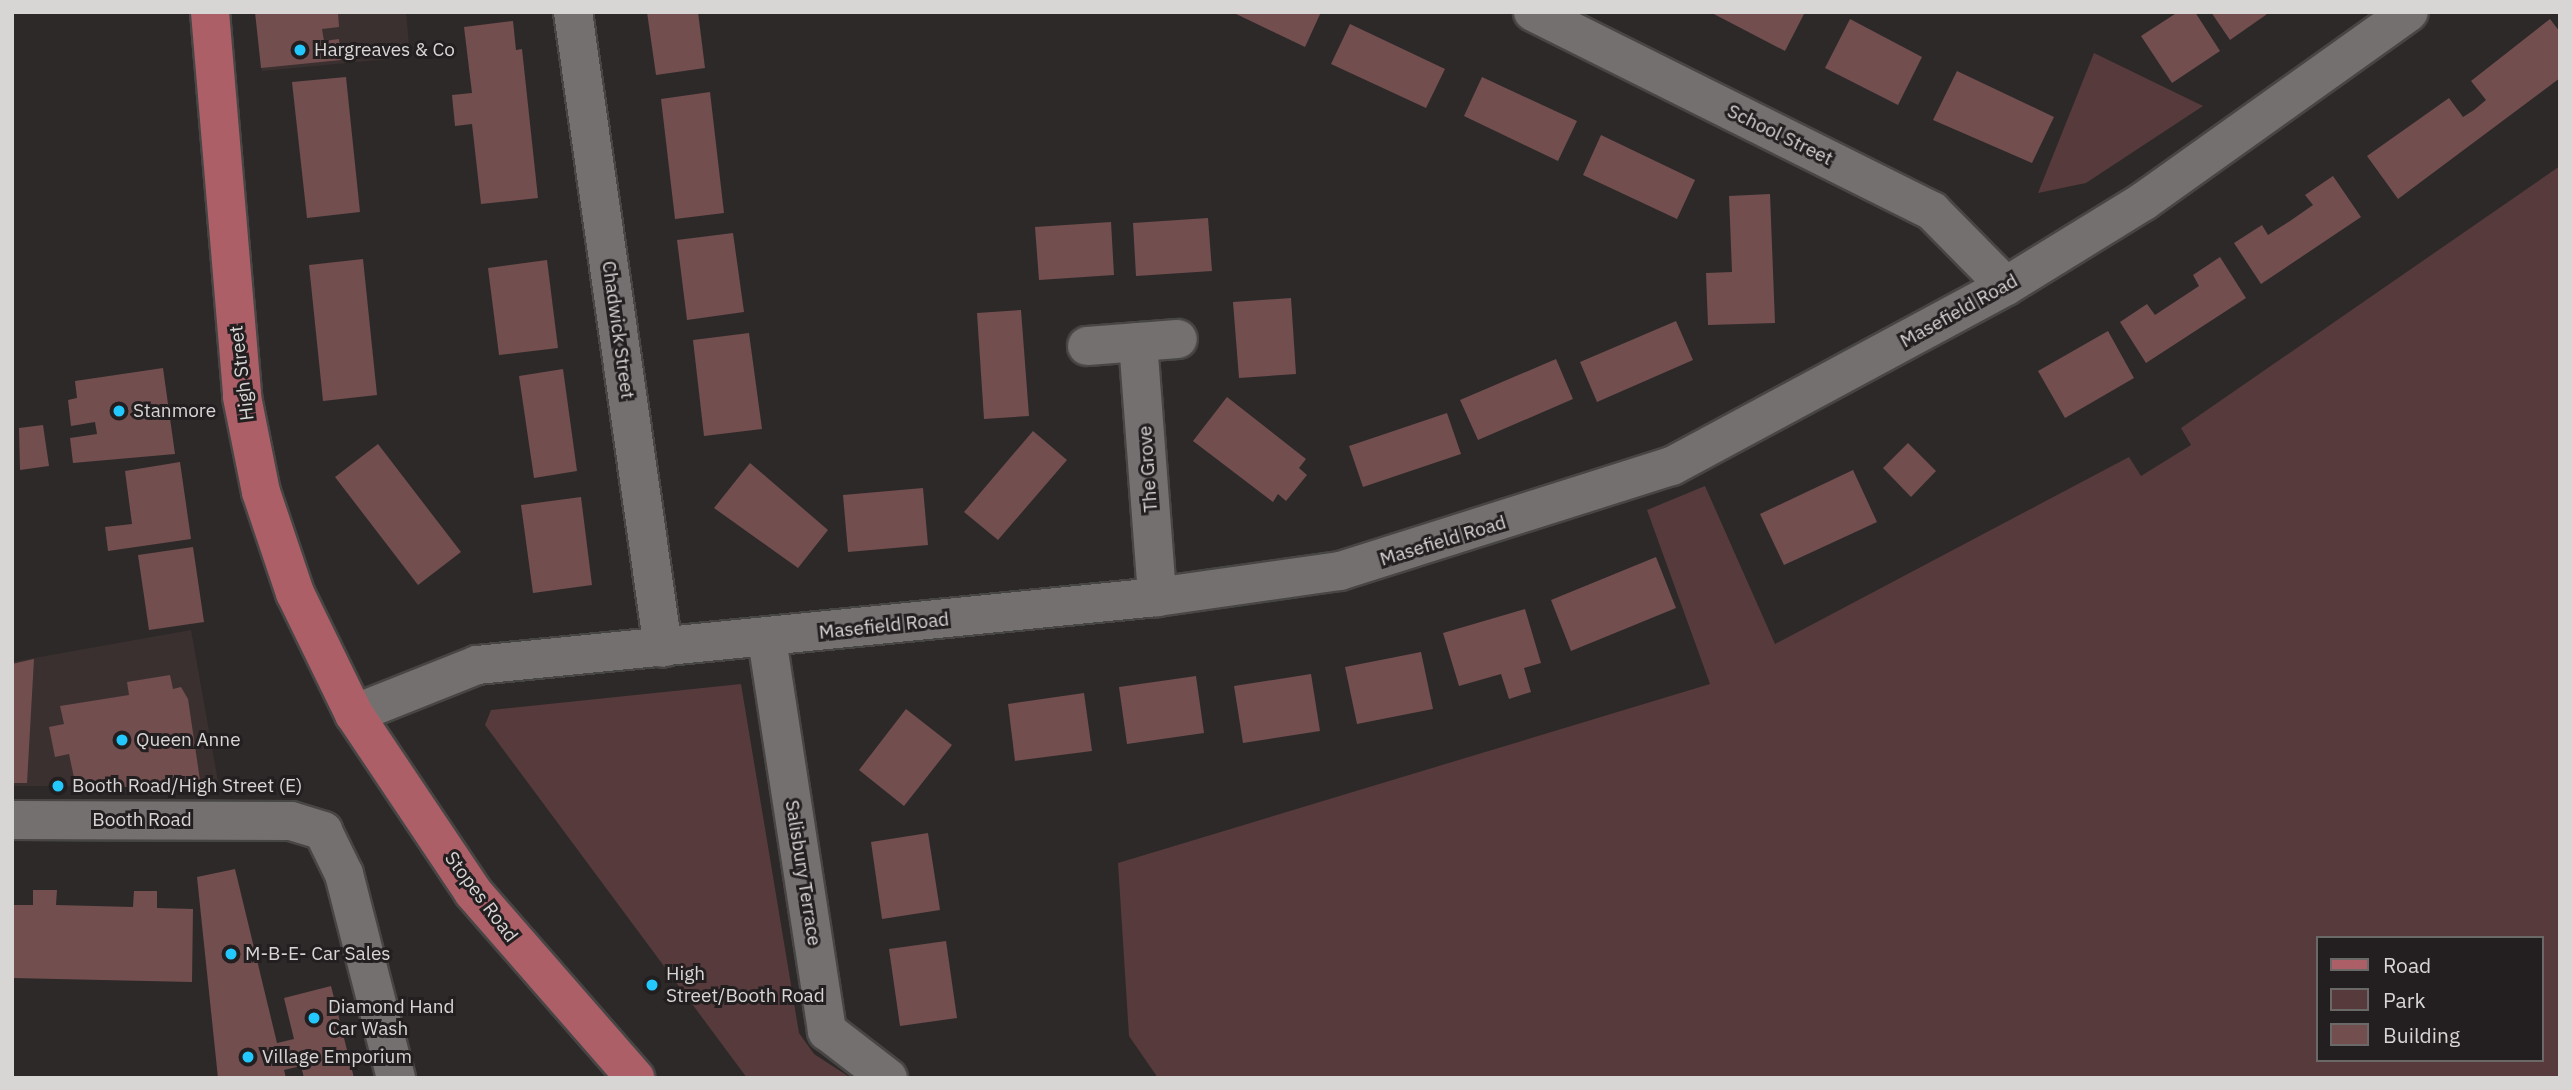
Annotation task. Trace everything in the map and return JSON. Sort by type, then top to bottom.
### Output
[{"type":"main road","name":"High Street","points":[[210,12],[242,397],[259,478],[295,593],[354,714]]},
{"type":"main road","name":"Stopes Road","points":[[354,714],[473,892],[624,1075]]},
{"type":"street","name":"Chadwick Street","points":[[573,12],[663,648]]},
{"type":"street","name":"School Street","points":[[1533,12],[1932,211],[2006,286]]},
{"type":"street","name":"Masefield Road","points":[[354,714],[477,665],[767,639],[1157,597],[1340,571],[1672,466],[2006,286],[2144,201],[2409,12]]},
{"type":"street","points":[[1087,346],[1178,340]]},
{"type":"street","name":"The Grove","points":[[1138,342],[1157,597]]},
{"type":"street","name":"Salisbury Terrace","points":[[767,639],[827,1031],[888,1078]]},
{"type":"street","name":"Booth Road","points":[[12,820],[271,820],[306,823],[333,847],[396,1078]]},
{"type":"shaded area","points":[[255,12],[406,12],[410,57],[262,71]]},
{"type":"shaded area","points":[[191,630],[219,787],[12,786],[12,662]]},
{"type":"green space","points":[[2094,53],[2203,106],[2086,183],[2038,193]]},
{"type":"green space","points":[[2560,166],[2560,1078],[1158,1078],[1129,1036],[1118,863],[1710,684],[1647,510],[1705,486],[1775,644],[2129,457],[2141,476],[2191,445],[2181,428]]},
{"type":"green space","points":[[741,684],[799,1033],[814,1054],[851,1078],[747,1078],[485,725],[491,710]]},
{"type":"building","name":"Hargreaves & Co","points":[[255,12],[338,12],[339,27],[322,29],[324,41],[339,39],[341,60],[261,68]]},
{"type":"building","points":[[647,12],[698,12],[705,68],[656,75]]},
{"type":"building","points":[[1232,12],[1321,12],[1305,47]]},
{"type":"building","points":[[1710,12],[1805,12],[1785,51]]},
{"type":"building","points":[[2178,12],[2195,12],[2220,51],[2172,83],[2141,36]]},
{"type":"building","points":[[2211,12],[2270,12],[2230,40]]},
{"type":"building","points":[[1850,19],[1922,57],[1898,105],[1825,68]]},
{"type":"building","points":[[2550,19],[2560,32],[2560,78],[2398,199],[2367,156],[2449,98],[2463,117],[2474,110],[2486,100],[2471,81]]},
{"type":"building","points":[[513,21],[516,50],[522,49],[538,198],[481,204],[472,124],[455,126],[452,95],[472,93],[464,27]]},
{"type":"building","points":[[1350,24],[1445,69],[1426,108],[1331,64]]},
{"type":"building","points":[[1957,71],[2054,117],[2032,163],[1933,120]]},
{"type":"building","points":[[346,77],[360,212],[307,218],[292,82]]},
{"type":"building","points":[[1482,77],[1577,121],[1558,161],[1464,116]]},
{"type":"building","points":[[710,92],[724,213],[675,219],[661,99]]},
{"type":"building","points":[[1601,135],[1695,180],[1677,219],[1583,175]]},
{"type":"building","points":[[2333,176],[2361,217],[2261,284],[2234,243],[2262,225],[2268,235],[2290,221],[2313,205],[2305,195]]},
{"type":"building","points":[[1770,194],[1775,323],[1708,325],[1706,273],[1732,272],[1729,196]]},
{"type":"building","points":[[1208,218],[1212,271],[1136,276],[1133,223]]},
{"type":"building","points":[[1111,222],[1114,275],[1039,280],[1035,227]]},
{"type":"building","points":[[733,233],[744,312],[687,320],[677,240]]},
{"type":"building","points":[[2220,257],[2246,298],[2146,363],[2120,322],[2147,304],[2155,315],[2199,286],[2193,275]]},
{"type":"building","points":[[363,259],[377,395],[323,401],[309,265]]},
{"type":"building","points":[[547,260],[558,348],[499,355],[488,268]]},
{"type":"building","points":[[1291,298],[1296,374],[1239,378],[1233,302]]},
{"type":"building","points":[[1021,310],[1029,416],[984,419],[977,313]]},
{"type":"building","points":[[1676,321],[1693,360],[1597,402],[1580,362]]},
{"type":"building","points":[[2108,331],[2134,378],[2065,418],[2038,371]]},
{"type":"building","points":[[749,333],[762,429],[704,436],[693,340]]},
{"type":"building","points":[[1556,359],[1573,399],[1478,440],[1460,400]]},
{"type":"building","name":"Stanmore","points":[[163,368],[175,454],[73,463],[70,438],[97,434],[95,422],[71,426],[68,400],[77,398],[75,381]]},
{"type":"building","points":[[563,369],[577,471],[534,478],[519,376]]},
{"type":"building","points":[[1227,397],[1306,459],[1299,468],[1307,475],[1286,501],[1278,494],[1273,502],[1193,441]]},
{"type":"building","points":[[1447,413],[1461,454],[1363,487],[1349,446]]},
{"type":"building","points":[[43,425],[49,466],[20,470],[19,428]]},
{"type":"building","points":[[1033,431],[1067,460],[998,540],[964,512]]},
{"type":"building","points":[[1908,443],[1936,471],[1911,497],[1883,468]]},
{"type":"building","points":[[378,444],[461,552],[418,585],[335,477]]},
{"type":"building","points":[[180,462],[191,539],[108,551],[105,527],[132,524],[125,471]]},
{"type":"building","points":[[750,463],[828,530],[798,568],[714,508]]},
{"type":"building","points":[[1853,470],[1877,522],[1784,565],[1760,514]]},
{"type":"building","points":[[923,488],[928,545],[848,552],[843,495]]},
{"type":"building","points":[[581,497],[592,585],[533,593],[521,505]]},
{"type":"building","points":[[193,547],[204,622],[149,630],[138,555]]},
{"type":"building","points":[[1656,557],[1676,608],[1571,651],[1551,600]]},
{"type":"building","points":[[1525,609],[1541,663],[1524,668],[1531,692],[1509,699],[1501,674],[1459,686],[1443,633]]},
{"type":"building","points":[[1421,652],[1433,709],[1357,724],[1345,667]]},
{"type":"building","points":[[34,659],[27,783],[12,783],[12,664]]},
{"type":"building","points":[[1311,674],[1320,731],[1243,743],[1234,686]]},
{"type":"building","name":"Queen Anne","points":[[170,675],[173,689],[181,687],[188,699],[201,787],[76,787],[69,754],[55,757],[49,727],[64,724],[60,706],[129,695],[127,682]]},
{"type":"building","points":[[1196,676],[1204,733],[1127,744],[1119,687]]},
{"type":"building","points":[[1084,693],[1092,751],[1015,761],[1008,704]]},
{"type":"building","points":[[906,709],[952,745],[904,806],[859,770]]},
{"type":"building","points":[[928,833],[940,910],[882,919],[871,842]]},
{"type":"building","points":[[235,869],[277,1043],[294,1039],[284,998],[331,986],[354,1078],[304,1078],[301,1066],[284,1070],[286,1078],[218,1078],[197,877]]},
{"type":"building","points":[[33,890],[57,890],[56,905],[133,907],[134,891],[157,891],[157,908],[193,909],[192,982],[12,978],[12,905],[33,905]]},
{"type":"building","points":[[946,941],[957,1018],[900,1026],[889,949]]},
{"type":"place","name":"Hargreaves & Co","points":[[300,50]]},
{"type":"place","name":"Stanmore","points":[[119,411]]},
{"type":"place","name":"Queen Anne","points":[[122,740]]},
{"type":"place","name":"Booth Road/High Street (E)","points":[[58,786]]},
{"type":"place","name":"M-B-E- Car Sales","points":[[231,954]]},
{"type":"place","name":"High Street/Booth Road","points":[[652,985]]},
{"type":"place","name":"Diamond Hand Car Wash","points":[[314,1018]]},
{"type":"place","name":"Village Emporium","points":[[248,1057]]}]
